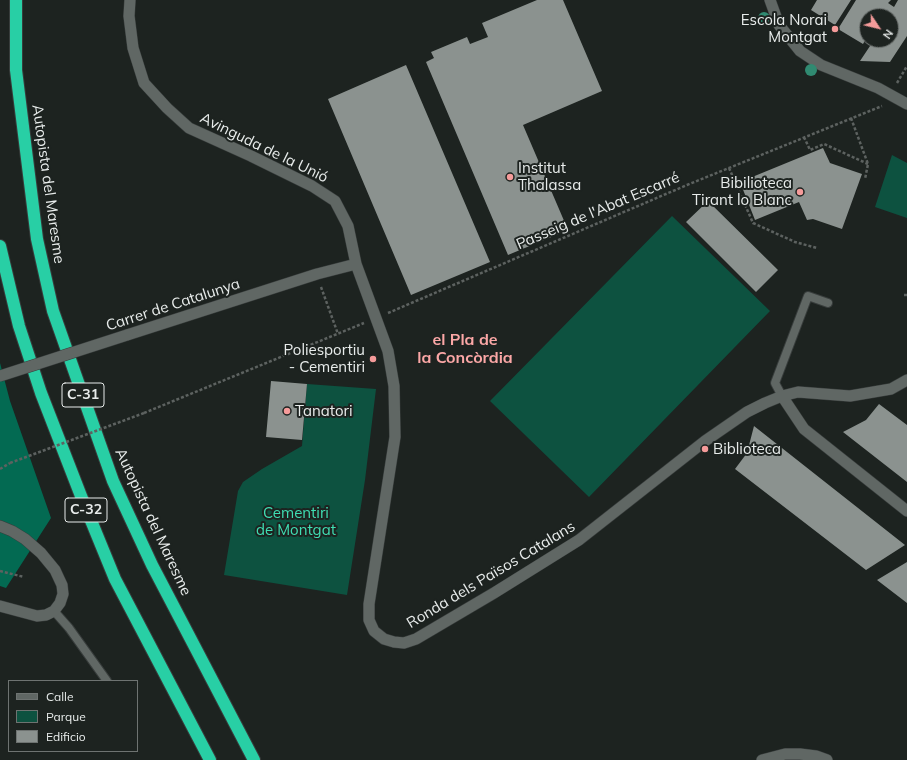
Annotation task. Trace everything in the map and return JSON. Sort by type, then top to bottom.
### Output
[{"type":"highway","name":"Autopista del Maresme","points":[[16,0],[17,78],[37,239],[54,312],[113,481],[152,565],[254,760]]},
{"type":"highway","name":"C-32","points":[[0,246],[21,334],[41,393],[81,496],[115,579],[210,760]]},
{"type":"street","name":"Avinguda de la Unió","points":[[130,0],[129,16],[133,48],[144,84],[189,128],[312,186],[335,201],[348,226],[356,264]]},
{"type":"street","points":[[770,0],[779,26],[800,51],[821,66],[878,88],[907,104]]},
{"type":"street","name":"Carrer de Catalunya","points":[[0,376],[317,274],[356,264]]},
{"type":"street","name":"Ronda dels Països Catalans","points":[[356,264],[388,351],[394,386],[395,437],[369,604],[368,620],[374,631],[384,639],[394,642],[404,643],[416,639],[579,540],[705,441],[747,412],[782,396],[798,392],[850,396],[891,389],[907,380]]},
{"type":"street","points":[[782,396],[804,429],[907,511]]},
{"type":"street","points":[[0,526],[25,538],[41,553],[55,570],[62,585],[63,594],[60,603],[54,611],[46,615],[36,616],[0,606]]},
{"type":"street","points":[[762,760],[785,754],[800,754],[816,756],[827,760]]},
{"type":"lane","points":[[782,396],[775,383],[799,330],[808,296],[828,303]]},
{"type":"lane","points":[[54,611],[69,628],[106,680]]},
{"type":"path","points":[[894,88],[907,66]]},
{"type":"path","name":"Passeig de l'Abat Escarré","points":[[384,314],[729,168],[885,104]]},
{"type":"path","points":[[851,118],[868,164],[865,179]]},
{"type":"path","points":[[804,137],[810,150],[824,144],[868,164]]},
{"type":"path","points":[[729,168],[753,223],[795,242],[818,248]]},
{"type":"path","points":[[317,274],[338,334]]},
{"type":"path","points":[[0,469],[10,463],[144,413],[364,323]]},
{"type":"path","points":[[0,571],[24,577]]},
{"type":"green space","points":[[892,155],[907,163],[907,218],[875,207]]},
{"type":"green space","points":[[672,216],[770,311],[589,497],[490,401]]},
{"type":"green space","points":[[0,363],[10,401],[51,518],[6,588],[0,586]]},
{"type":"green space","name":"Cementiri de Montgat","points":[[307,384],[376,389],[365,480],[347,595],[224,575],[238,491],[243,482],[262,469],[302,446]]},
{"type":"building","name":"Institut Thalassa","points":[[537,0],[563,0],[602,91],[523,125],[568,230],[508,255],[426,62],[434,58],[431,52],[467,37],[470,44],[488,37],[482,23]]},
{"type":"building","points":[[817,0],[851,0],[835,25],[811,10]]},
{"type":"building","points":[[856,0],[891,0],[888,3],[894,7],[898,0],[907,0],[907,36],[890,62],[860,61],[869,48],[899,48],[899,8],[859,8],[859,42],[838,29]]},
{"type":"building","points":[[406,65],[490,262],[411,295],[328,99]]},
{"type":"building","name":"Bibilioteca Tirant lo Blanc","points":[[823,148],[830,163],[862,174],[842,229],[813,219],[807,220],[799,202],[755,220],[740,182]]},
{"type":"building","points":[[708,201],[778,270],[756,292],[686,222]]},
{"type":"building","name":"Tanatori","points":[[271,381],[307,384],[302,440],[266,437]]},
{"type":"building","points":[[879,404],[907,425],[907,482],[843,432],[866,420]]},
{"type":"building","points":[[754,426],[905,545],[866,570],[735,469],[747,453]]},
{"type":"building","points":[[907,562],[907,603],[877,580]]},
{"type":"place","name":"Escola Norai Montgat","points":[[835,29]]},
{"type":"place","name":"Institut Thalassa","points":[[510,177]]},
{"type":"place","name":"Bibilioteca Tirant lo Blanc","points":[[800,192]]},
{"type":"place","name":"Poliesportiu - Cementiri","points":[[373,359]]},
{"type":"place","name":"Tanatori","points":[[287,411]]},
{"type":"place","name":"Biblioteca","points":[[705,449]]},
{"type":"district","name":"el Pla de la Concòrdia","points":[[465,349]]}]
